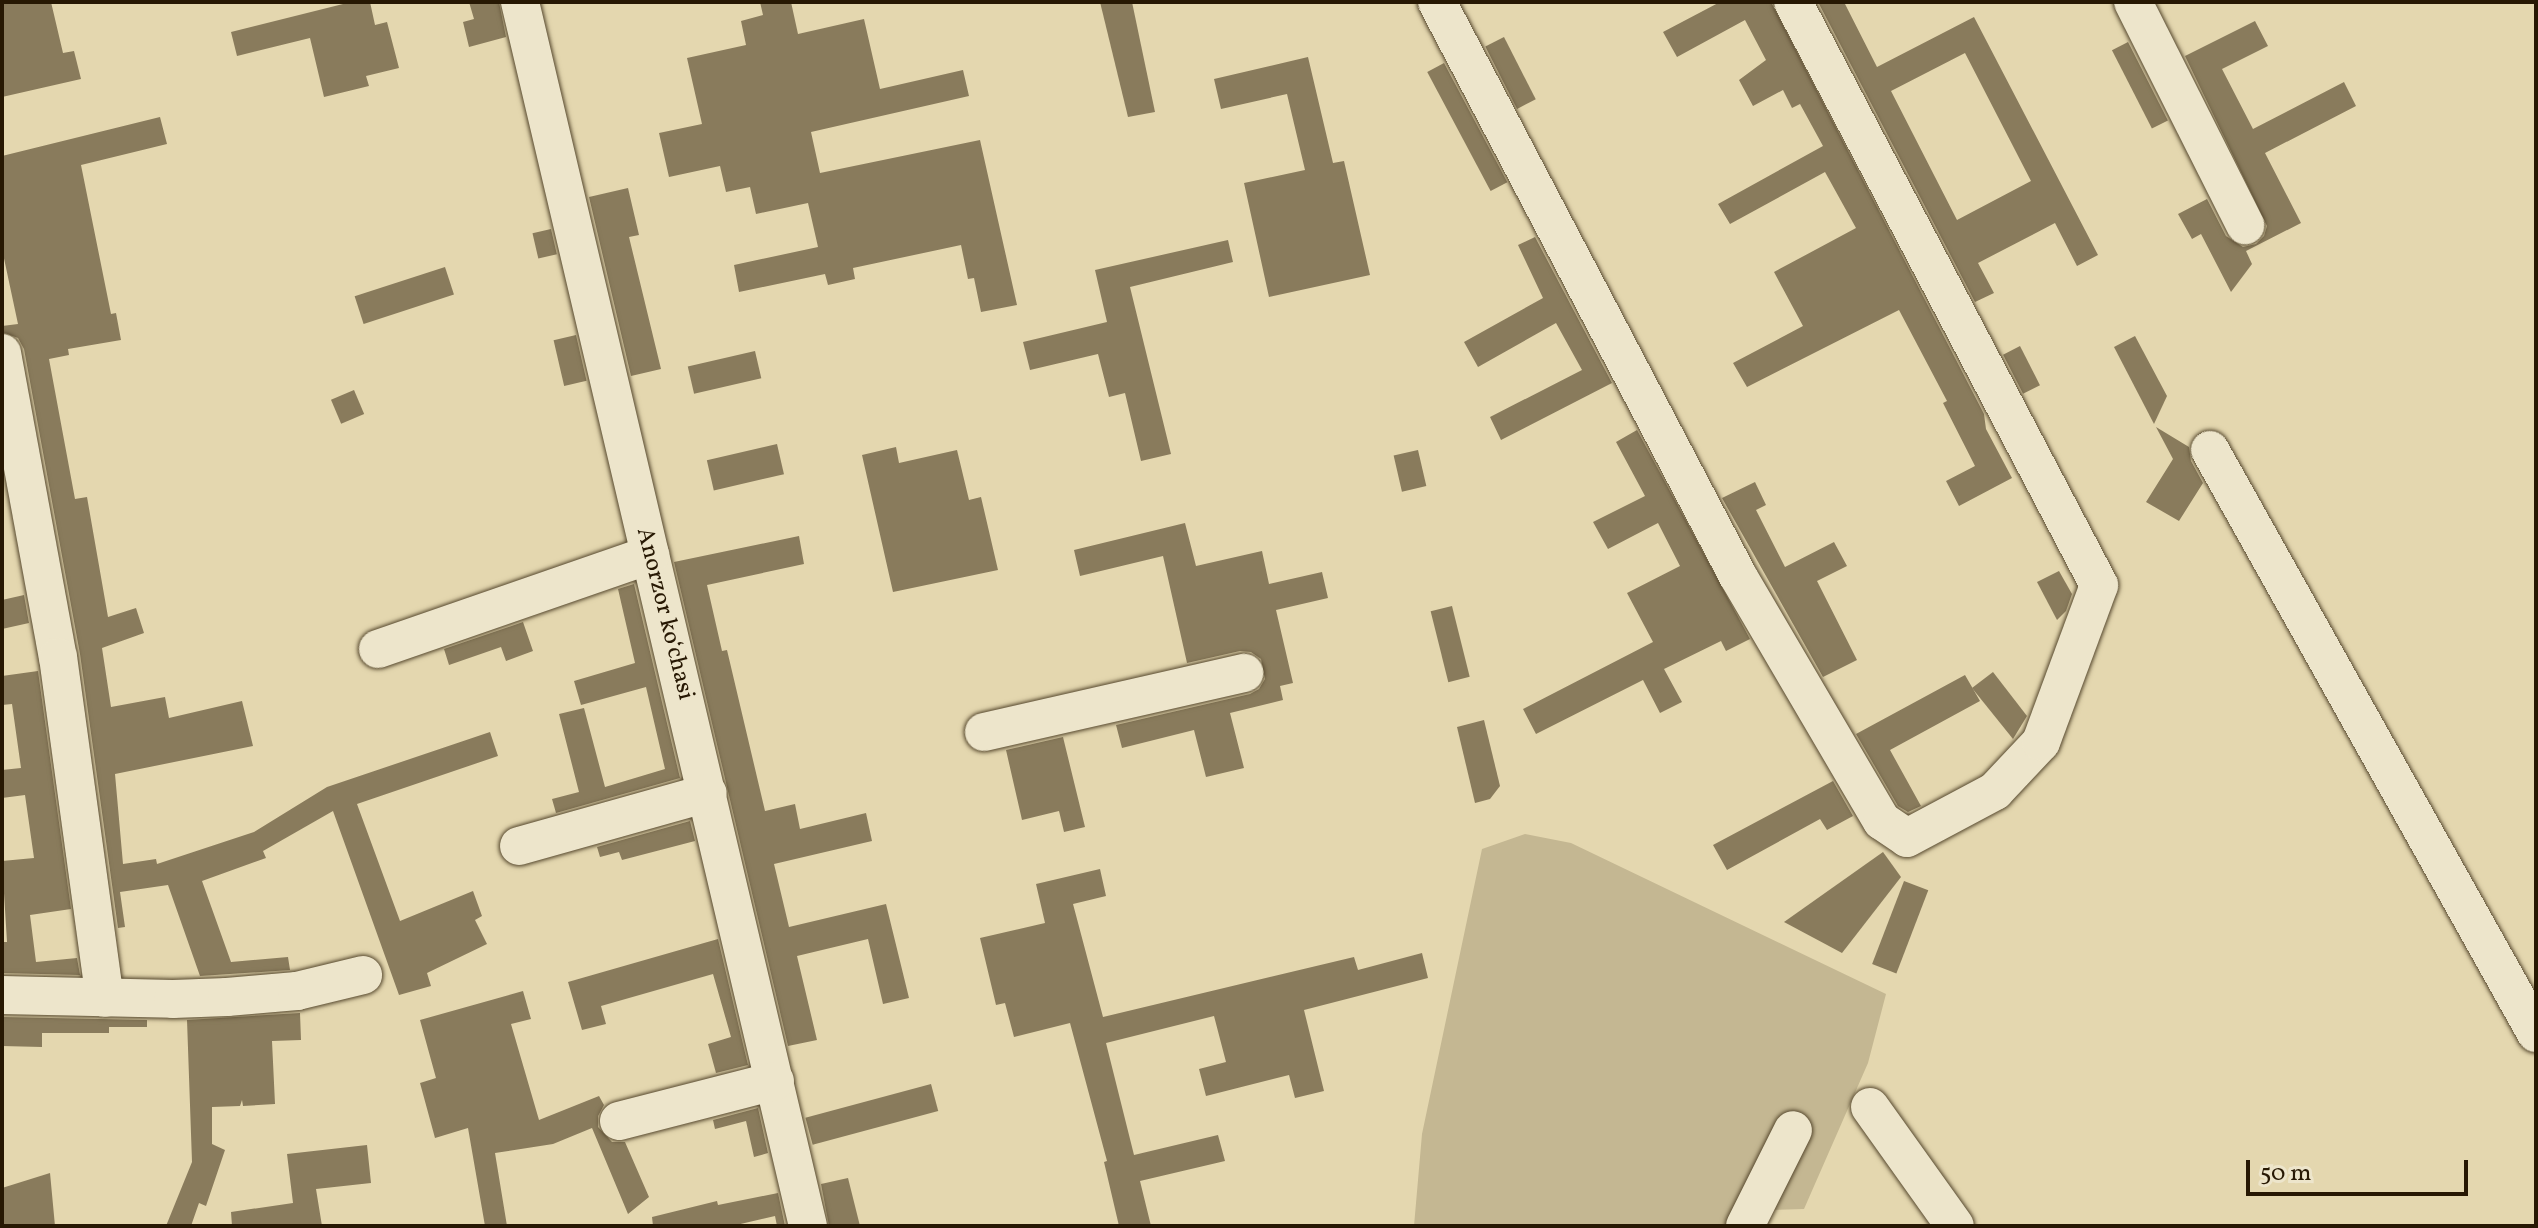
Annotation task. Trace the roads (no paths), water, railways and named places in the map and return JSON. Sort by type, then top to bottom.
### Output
[{"type":"street","name":"Anorzor koʻchasi","points":[[520,2],[808,1226]]},
{"type":"street","points":[[1437,2],[1738,576],[1882,821],[1907,838],[1995,791],[2041,742],[2099,585],[1793,2]]},
{"type":"street","points":[[2133,2],[2245,225]]},
{"type":"street","points":[[2,353],[58,657],[105,998]]},
{"type":"street","points":[[2210,450],[2536,1033]]},
{"type":"street","points":[[378,649],[650,555]]},
{"type":"street","points":[[984,732],[1244,673]]},
{"type":"street","points":[[519,846],[708,793]]},
{"type":"street","points":[[2,995],[173,999],[297,991],[363,975]]},
{"type":"street","points":[[619,1121],[775,1081]]},
{"type":"street","points":[[1870,1107],[1955,1226]]},
{"type":"street","points":[[1745,1226],[1793,1130]]}]
